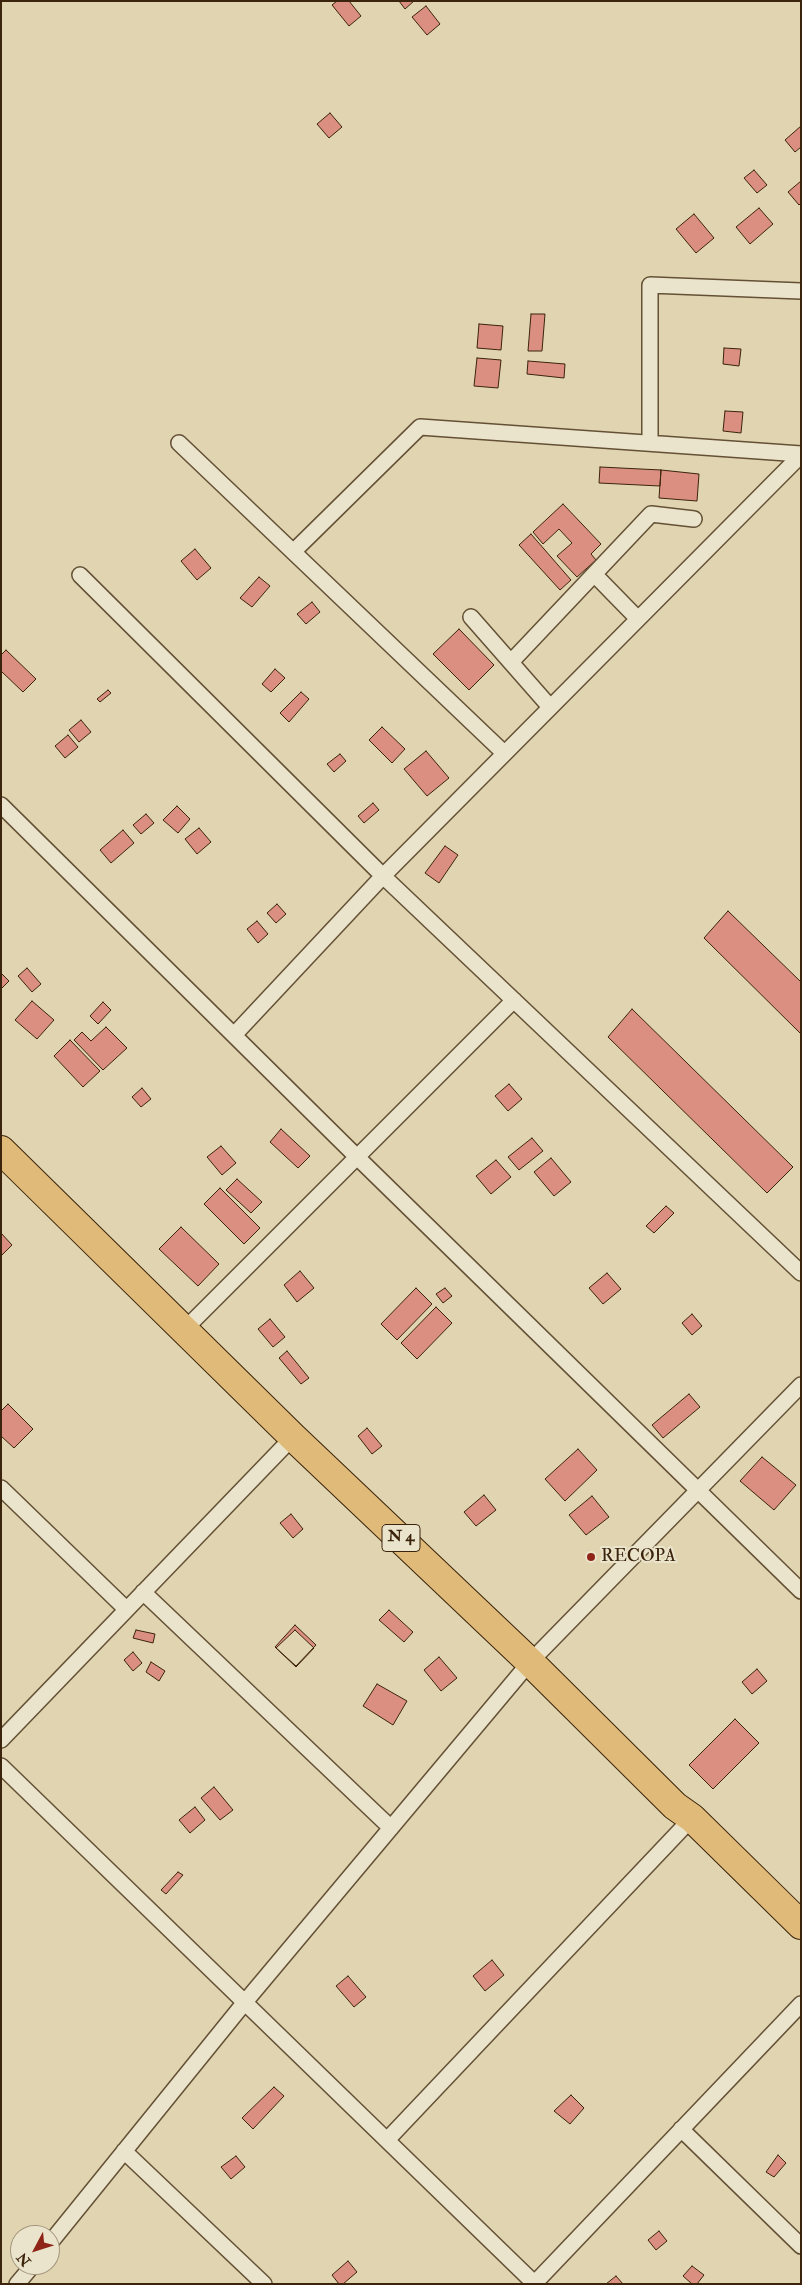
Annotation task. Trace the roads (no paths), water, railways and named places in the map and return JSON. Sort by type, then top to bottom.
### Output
[{"type":"highway","name":"N 4","points":[[1,1150],[293,1437],[530,1662],[675,1806],[692,1818],[801,1925]]},
{"type":"street","points":[[650,443],[650,285],[801,291]]},
{"type":"street","points":[[293,552],[420,427],[801,454]]},
{"type":"street","points":[[178,443],[504,753]]},
{"type":"street","points":[[234,1035],[383,876],[801,454]]},
{"type":"street","points":[[511,662],[651,514],[694,518]]},
{"type":"street","points":[[594,574],[638,619]]},
{"type":"street","points":[[80,575],[383,876],[801,1273]]},
{"type":"street","points":[[472,618],[550,707]]},
{"type":"street","points":[[1,804],[356,1156],[801,1591]]},
{"type":"street","points":[[184,1330],[514,1000]]},
{"type":"street","points":[[60,2231],[245,2002],[530,1662],[801,1385]]},
{"type":"street","points":[[1,1740],[293,1437]]},
{"type":"street","points":[[1,1488],[126,1610]]},
{"type":"street","points":[[143,1592],[391,1828]]},
{"type":"street","points":[[1,1766],[535,2284],[801,2004]]},
{"type":"street","points":[[387,2140],[692,1818]]},
{"type":"street","points":[[682,2129],[801,2246]]},
{"type":"street","points":[[124,2151],[264,2284]]},
{"type":"place","name":"RECOPA","points":[[591,1557]]}]
